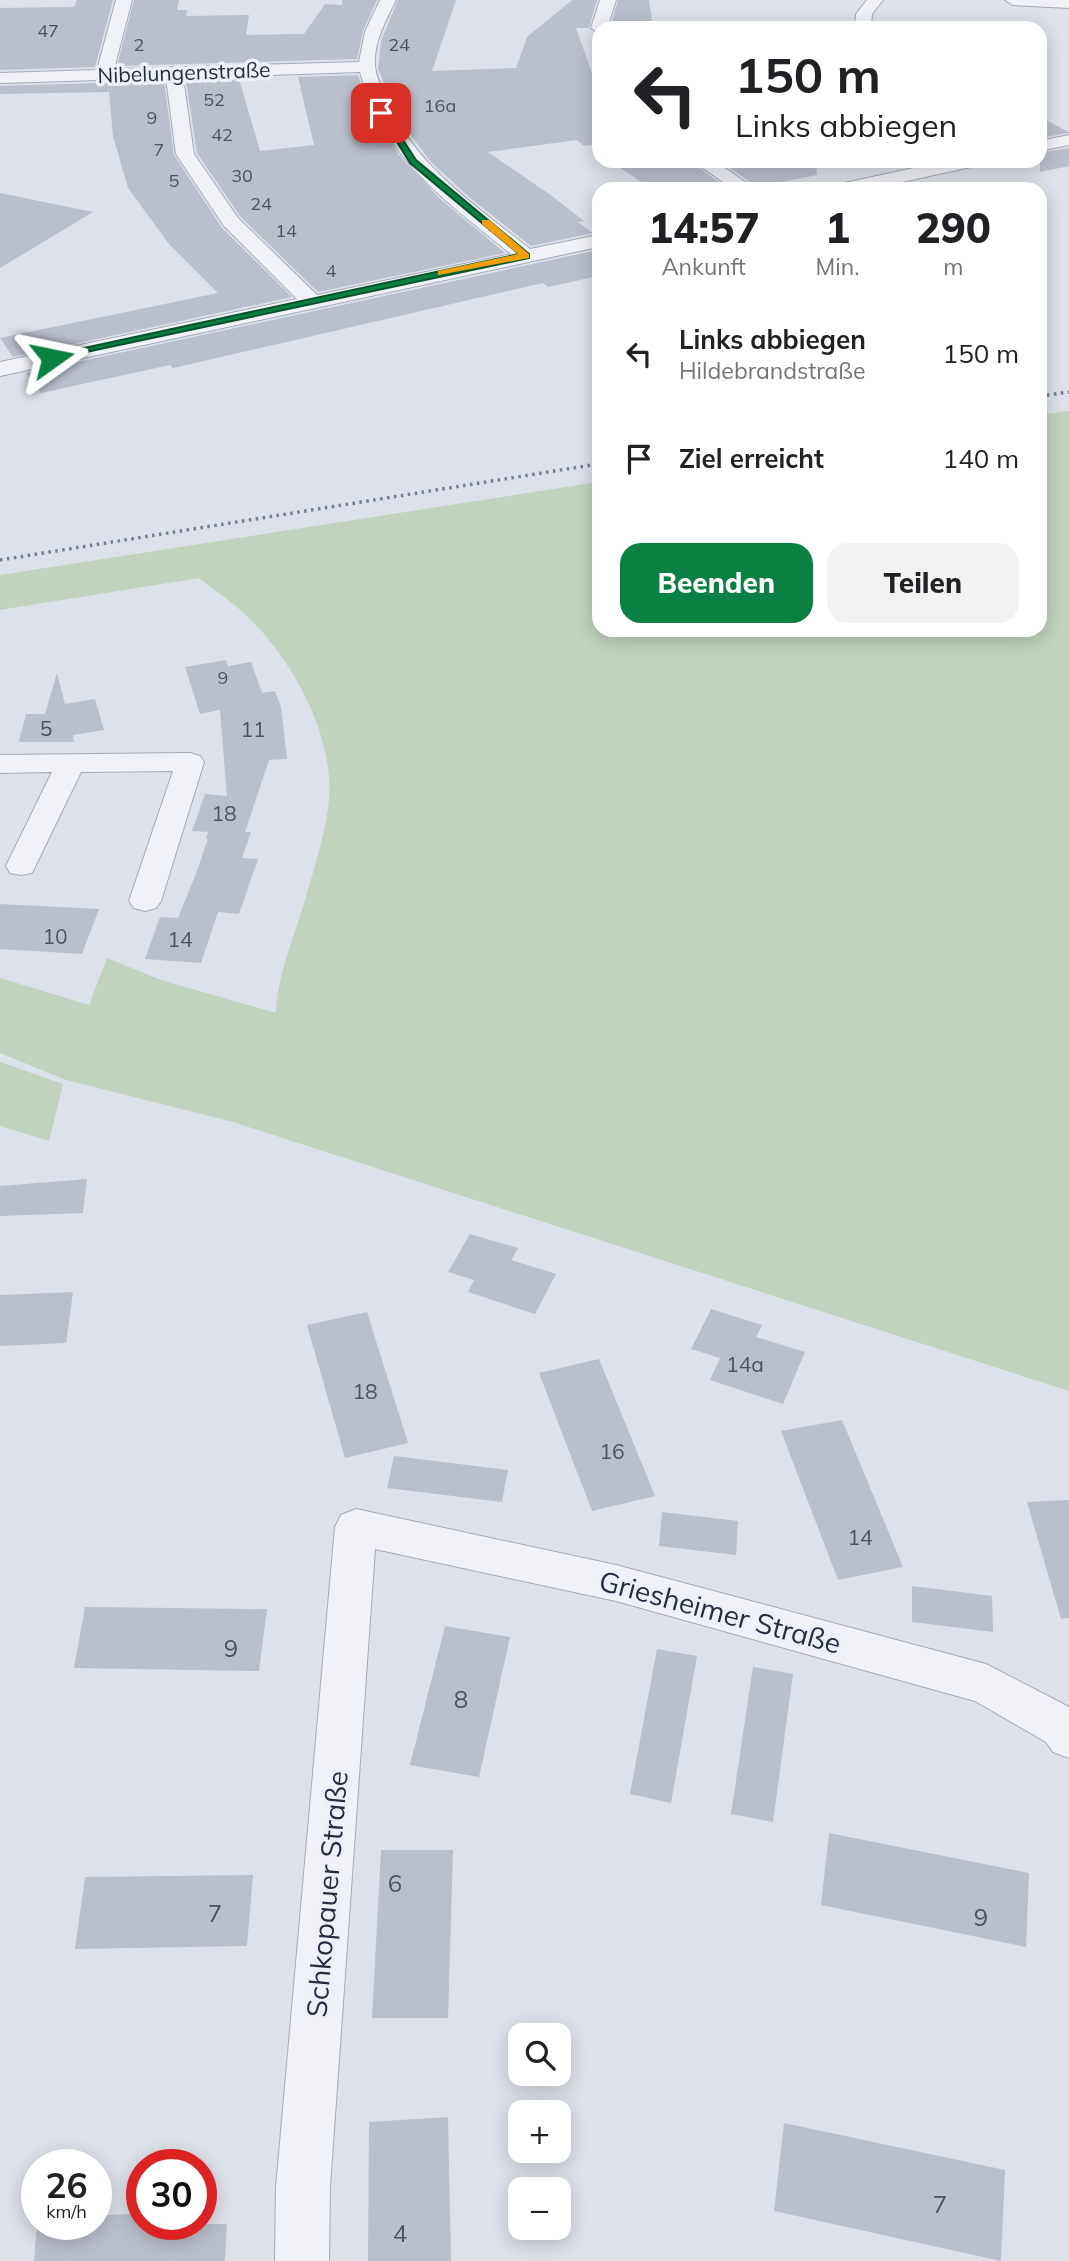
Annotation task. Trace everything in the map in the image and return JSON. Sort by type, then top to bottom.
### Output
[{"type":"street","points":[[104,75],[124,0]]},
{"type":"street","points":[[388,0],[372,35],[367,67],[381,113],[413,162],[526,256]]},
{"type":"street","points":[[601,21],[608,0]]},
{"type":"street","points":[[864,21],[864,14],[875,0]]},
{"type":"street","points":[[1013,0],[1069,4]]},
{"type":"street","name":"Nibelungenstraße","points":[[0,78],[367,67]]},
{"type":"street","points":[[174,74],[185,154],[231,222],[311,300]]},
{"type":"street","points":[[1047,145],[1069,140]]},
{"type":"street","points":[[713,168],[735,182]]},
{"type":"street","points":[[876,182],[941,168]]},
{"type":"street","points":[[0,369],[592,241]]},
{"type":"street","points":[[0,764],[191,762],[145,901]]},
{"type":"street","points":[[21,866],[71,763]]},
{"type":"street","name":"Griesheimer Straße","points":[[356,1527],[617,1583],[986,1684],[1062,1727],[1069,1737]]},
{"type":"street","name":"Schkopauer Straße","points":[[302,2261],[303,2187],[356,1527]]},
{"type":"green space","points":[[1069,411],[1069,1391],[233,1122],[66,1080],[0,1053],[0,978],[89,1005],[107,958],[161,980],[276,1013],[283,970],[322,838],[330,790],[321,735],[294,676],[250,618],[199,578],[0,610],[0,575],[592,483],[592,637],[1047,637],[1047,414]]},
{"type":"green space","points":[[0,1062],[63,1084],[49,1141],[0,1126]]},
{"type":"building","points":[[77,0],[113,0],[95,67],[0,70],[0,8],[74,7]]},
{"type":"building","points":[[134,0],[179,0],[177,10],[187,10],[186,16],[249,15],[246,35],[304,34],[325,4],[342,5],[342,0],[377,0],[363,31],[357,59],[117,66]]},
{"type":"building","points":[[398,0],[456,0],[432,71],[516,68],[527,37],[572,0],[597,0],[589,28],[576,28],[592,73],[592,145],[584,146],[577,140],[488,152],[552,196],[584,221],[578,222],[592,233],[531,246],[469,197],[430,161],[399,119],[378,69],[381,41]]},
{"type":"building","points":[[618,0],[649,0],[652,21],[612,21]]},
{"type":"building","points":[[358,75],[368,104],[399,155],[439,198],[505,253],[318,292],[240,216],[197,153],[186,81],[239,79],[260,151],[314,145],[298,77]]},
{"type":"building","points":[[164,81],[174,155],[222,228],[292,297],[13,357],[0,338],[218,293],[169,244],[128,188],[113,136],[109,92],[0,94],[0,86]]},
{"type":"building","points":[[1047,121],[1069,132],[1047,137]]},
{"type":"building","points":[[1069,148],[1069,166],[1040,172],[1040,168],[1047,168],[1047,152]]},
{"type":"building","points":[[620,168],[700,168],[718,182],[642,182]]},
{"type":"building","points":[[730,168],[816,168],[817,175],[782,182],[750,182]]},
{"type":"building","points":[[0,193],[93,212],[0,268]]},
{"type":"building","points":[[592,251],[592,277],[548,287],[543,283],[173,368],[170,365],[41,393],[26,373]]},
{"type":"building","points":[[226,660],[228,666],[251,662],[262,693],[275,691],[281,707],[287,759],[269,760],[245,832],[251,832],[242,858],[258,859],[239,914],[218,912],[201,963],[145,959],[160,917],[178,918],[195,876],[208,832],[192,831],[205,794],[227,796],[220,710],[200,714],[185,667]]},
{"type":"building","points":[[57,673],[65,704],[95,699],[104,730],[73,735],[74,742],[19,742],[26,714],[45,714]]},
{"type":"building","points":[[0,904],[99,909],[82,954],[0,949]]},
{"type":"building","points":[[87,1179],[83,1213],[0,1216],[0,1186]]},
{"type":"building","points":[[470,1234],[518,1248],[511,1260],[556,1274],[535,1314],[468,1292],[474,1280],[448,1272]]},
{"type":"building","points":[[73,1292],[66,1343],[0,1346],[0,1295]]},
{"type":"building","points":[[711,1309],[762,1325],[756,1337],[805,1352],[783,1404],[710,1380],[720,1358],[691,1349]]},
{"type":"building","points":[[367,1312],[408,1443],[345,1458],[307,1325]]},
{"type":"building","points":[[599,1359],[655,1496],[592,1511],[539,1373]]},
{"type":"building","points":[[842,1420],[903,1567],[838,1580],[781,1431]]},
{"type":"building","points":[[394,1456],[508,1470],[502,1502],[387,1488]]},
{"type":"building","points":[[1069,1500],[1069,1618],[1061,1619],[1027,1502]]},
{"type":"building","points":[[662,1512],[738,1521],[736,1555],[659,1546]]},
{"type":"building","points":[[912,1586],[992,1596],[993,1632],[912,1622]]},
{"type":"building","points":[[85,1607],[267,1609],[259,1671],[74,1668]]},
{"type":"building","points":[[445,1626],[510,1637],[479,1777],[410,1765]]},
{"type":"building","points":[[657,1649],[697,1656],[671,1803],[630,1794]]},
{"type":"building","points":[[753,1667],[793,1674],[773,1822],[731,1814]]},
{"type":"building","points":[[829,1833],[1029,1873],[1026,1947],[821,1905]]},
{"type":"building","points":[[381,1850],[453,1850],[448,2018],[372,2018]]},
{"type":"building","points":[[253,1875],[247,1946],[75,1949],[85,1877]]},
{"type":"building","points":[[448,2117],[451,2261],[368,2261],[369,2122]]},
{"type":"building","points":[[784,2123],[1005,2170],[1001,2261],[774,2211]]},
{"type":"building","points":[[126,2214],[126,2240],[217,2240],[217,2224],[227,2224],[225,2261],[34,2261],[36,2240],[112,2240],[112,2215]]},
{"type":"railway","points":[[1047,395],[1069,392]]},
{"type":"railway","points":[[0,560],[592,465]]},
{"type":"slow traffic","points":[[442,273],[526,256],[486,222]]},
{"type":"route","points":[[52,358],[311,300],[526,256],[413,162],[381,113]]}]
